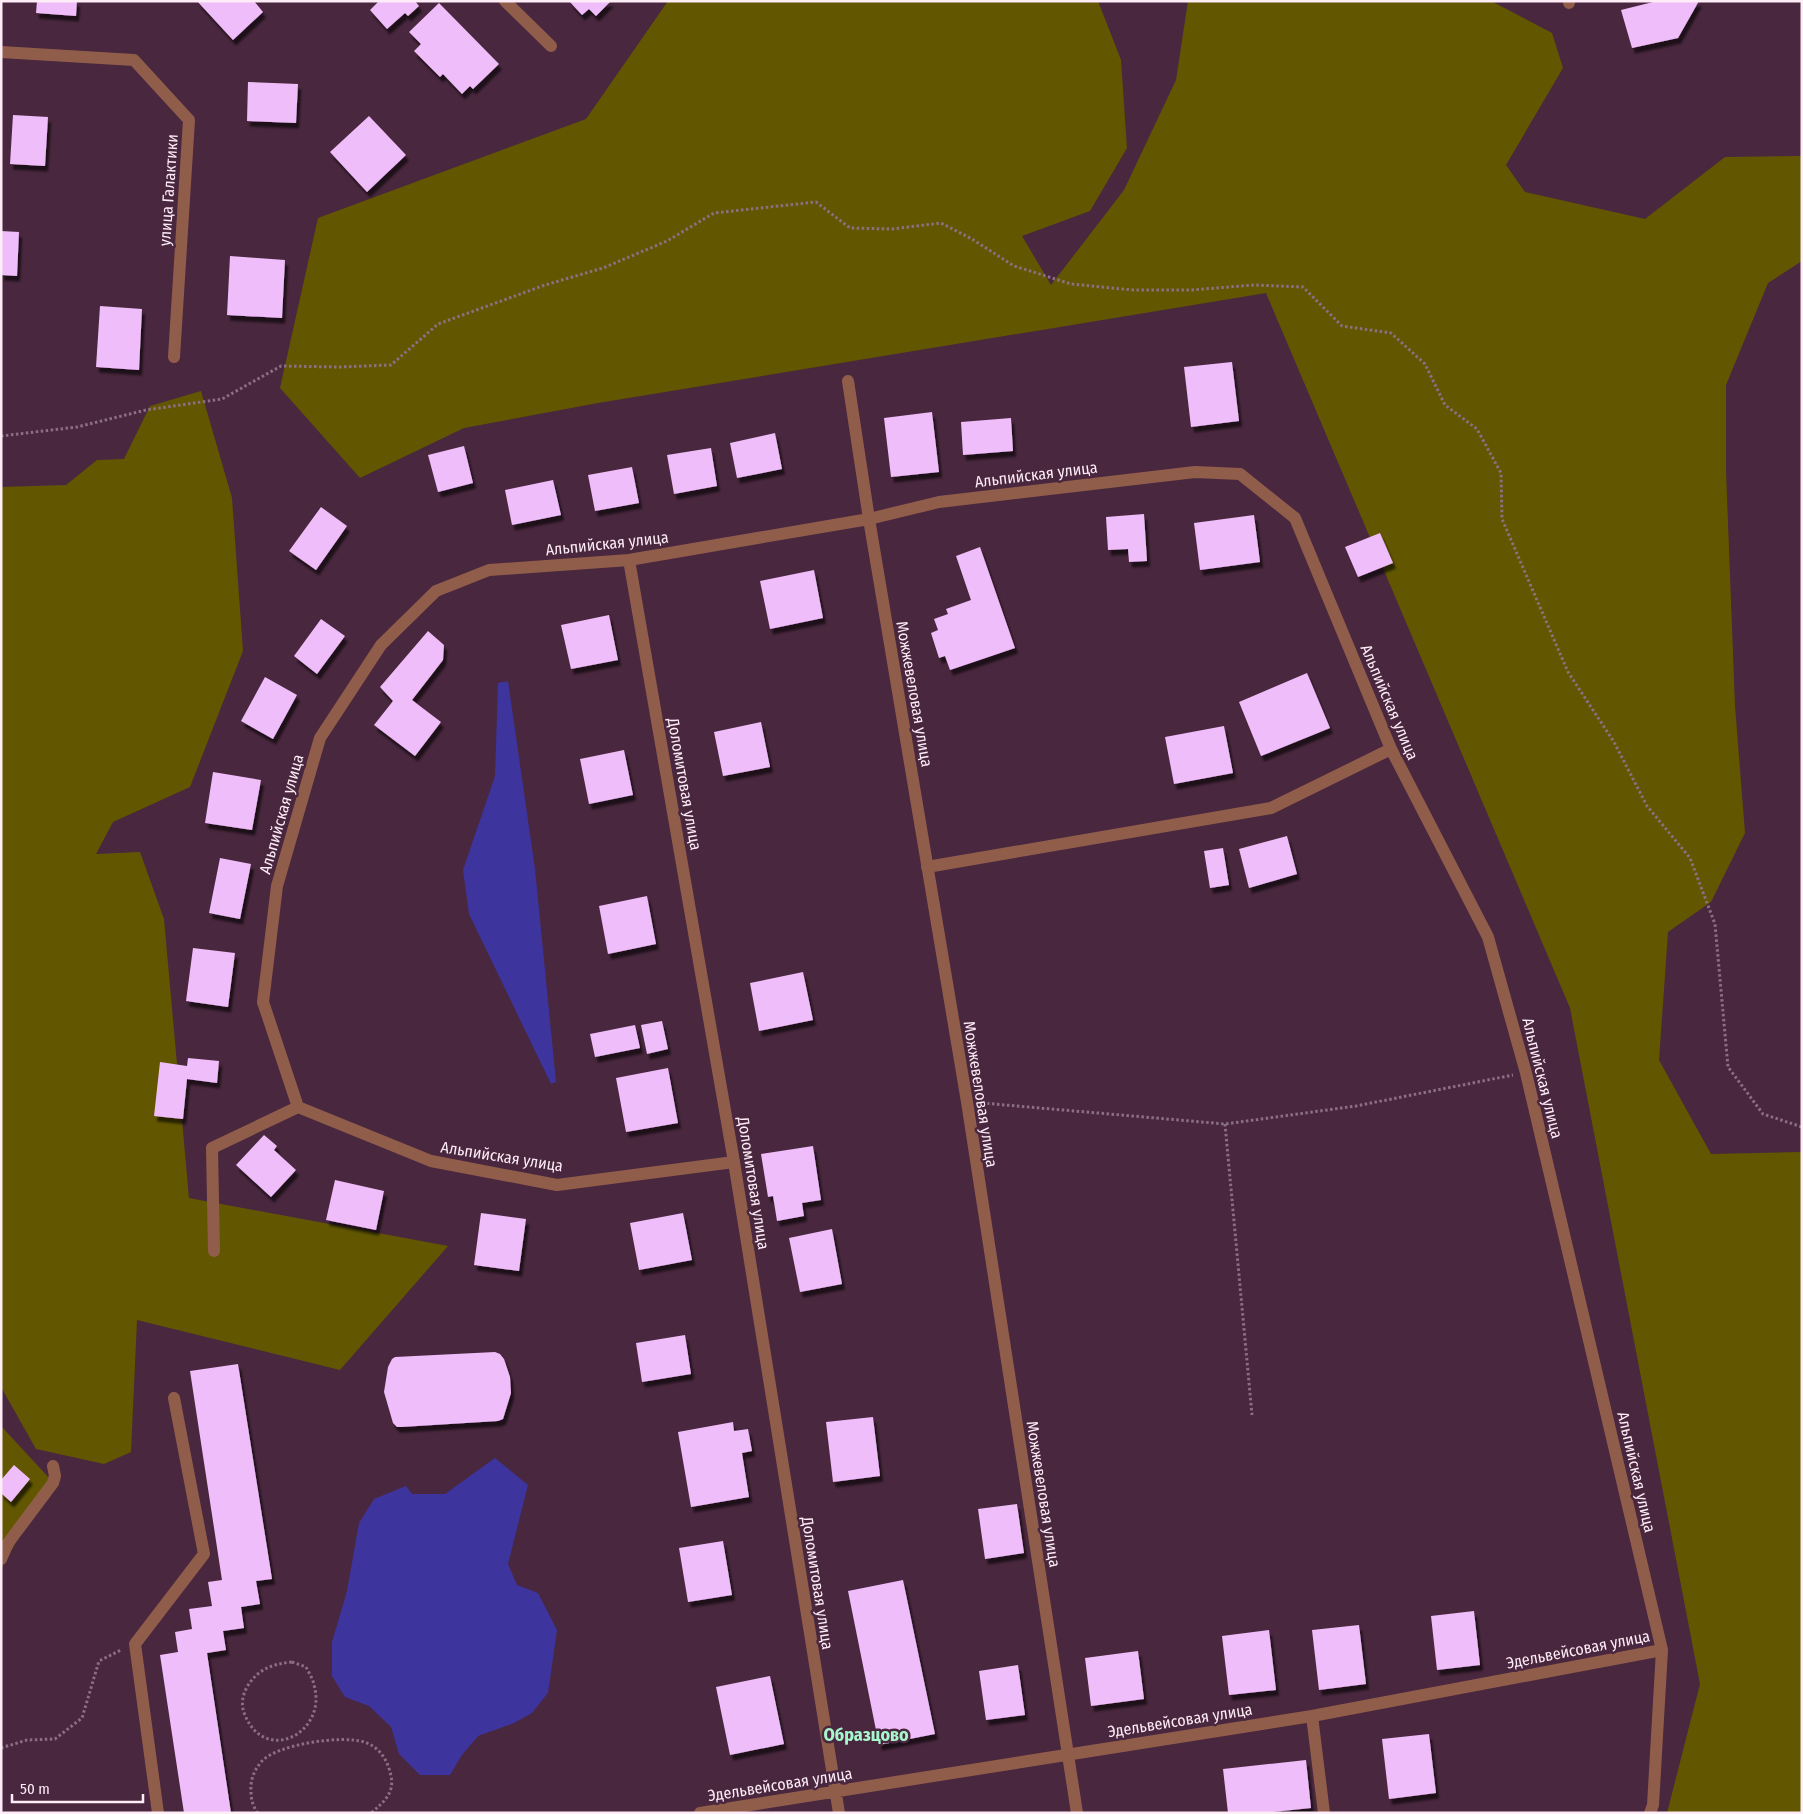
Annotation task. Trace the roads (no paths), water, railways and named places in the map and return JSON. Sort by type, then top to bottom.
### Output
[{"type":"street","points":[[505,1],[551,46]]},
{"type":"street","name":"улица Галактики","points":[[1,52],[134,60],[189,120],[174,357]]},
{"type":"street","name":"Можжевеловая улица","points":[[848,381],[869,519],[966,1102],[1077,1813]]},
{"type":"street","name":"Альпийская улица","points":[[734,1162],[557,1184],[431,1160],[298,1107],[263,1002],[277,886],[320,738],[381,646],[436,591],[489,570],[630,560],[869,519],[939,502],[1195,472],[1240,474],[1295,518],[1391,749],[1488,938],[1526,1073],[1662,1650],[1653,1804],[1650,1813]]},
{"type":"street","name":"Доломитовая улица","points":[[630,560],[734,1162],[839,1813]]},
{"type":"street","points":[[927,867],[1271,808],[1391,749]]},
{"type":"street","points":[[214,1251],[212,1148],[298,1107]]},
{"type":"street","points":[[158,1813],[135,1644],[204,1554],[174,1398]]},
{"type":"street","points":[[1,1559],[8,1543],[53,1483],[55,1476],[53,1466]]},
{"type":"street","name":"Эдельвейсовая улица","points":[[700,1813],[1312,1716],[1662,1650]]},
{"type":"street","points":[[1312,1716],[1324,1813]]},
{"type":"district","name":"Образцово","points":[[866,1735]]}]
